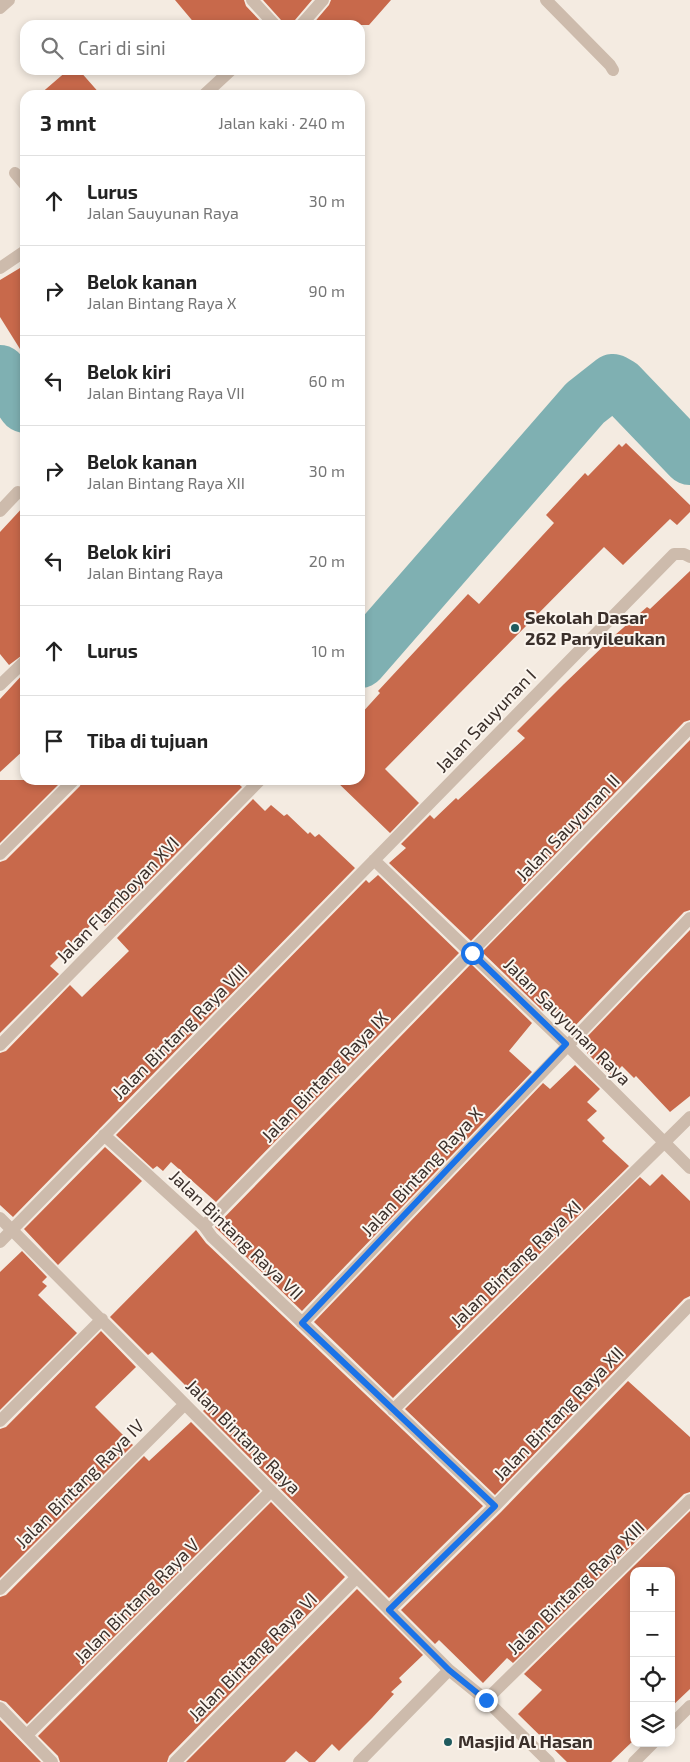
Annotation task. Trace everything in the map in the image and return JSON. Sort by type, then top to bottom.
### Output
[{"type":"street","points":[[0,8],[9,0]]},
{"type":"street","points":[[252,0],[270,20]]},
{"type":"street","points":[[305,20],[323,0]]},
{"type":"street","points":[[546,0],[613,70]]},
{"type":"street","points":[[210,90],[226,75]]},
{"type":"street","points":[[15,173],[20,179]]},
{"type":"street","points":[[0,268],[20,254]]},
{"type":"street","points":[[0,511],[18,492]]},
{"type":"street","name":"Jalan Sauyunan I","points":[[374,860],[674,554],[684,554],[690,557]]},
{"type":"street","points":[[0,685],[20,666]]},
{"type":"street","name":"Jalan Sauyunan II","points":[[472,953],[690,728]]},
{"type":"street","points":[[0,854],[69,785]]},
{"type":"street","name":"Jalan Flamboyan XVI","points":[[2,1038],[255,785]]},
{"type":"street","name":"Jalan Sauyunan Raya","points":[[374,860],[566,1044],[690,1168]]},
{"type":"street","name":"Jalan Bintang Raya VIII","points":[[0,1242],[374,860]]},
{"type":"street","name":"Jalan Bintang Raya X","points":[[302,1323],[566,1044],[690,918]]},
{"type":"street","name":"Jalan Bintang Raya IX","points":[[204,1226],[472,953]]},
{"type":"street","name":"Jalan Bintang Raya XI","points":[[393,1410],[690,1117]]},
{"type":"street","name":"Jalan Bintang Raya VII","points":[[104,1135],[204,1226],[212,1237],[495,1506]]},
{"type":"street","name":"Jalan Bintang Raya","points":[[0,1218],[449,1670],[486,1700],[549,1762]]},
{"type":"street","name":"Jalan Bintang Raya XII","points":[[389,1610],[495,1506],[690,1306]]},
{"type":"street","points":[[0,1421],[102,1319]]},
{"type":"street","name":"Jalan Bintang Raya IV","points":[[0,1589],[185,1404]]},
{"type":"street","name":"Jalan Bintang Raya V","points":[[27,1736],[271,1491]]},
{"type":"street","name":"Jalan Bintang Raya XIII","points":[[486,1700],[690,1500]]},
{"type":"street","name":"Jalan Bintang Raya VI","points":[[175,1762],[357,1577]]},
{"type":"street","points":[[359,1762],[449,1670]]},
{"type":"street","points":[[675,1720],[690,1706]]},
{"type":"street","points":[[0,1708],[52,1762]]},
{"type":"street","points":[[634,1762],[649,1747]]},
{"type":"building","points":[[175,0],[244,0],[246,6],[259,20],[192,20]]},
{"type":"building","points":[[263,0],[312,0],[295,20],[281,20]]},
{"type":"building","points":[[331,0],[391,0],[369,25],[365,25],[365,20],[316,20]]},
{"type":"building","points":[[62,75],[83,75],[97,90],[45,90]]},
{"type":"building","points":[[20,268],[20,349],[0,317],[0,280]]},
{"type":"building","points":[[626,443],[690,505],[690,512],[677,525],[670,519],[623,565],[604,547],[385,769],[419,803],[390,833],[340,785],[365,785],[365,710],[380,693],[378,691],[468,594],[479,604],[554,523],[546,515],[585,473],[588,476],[619,444],[622,447]]},
{"type":"building","points":[[20,510],[20,657],[9,665],[0,654],[0,532]]},
{"type":"building","points":[[690,571],[690,720],[684,722],[471,941],[389,863],[406,848],[401,844],[430,815],[434,819],[456,798],[458,800],[525,738],[517,731],[564,684],[615,635],[647,607],[650,609]]},
{"type":"building","points":[[20,677],[20,754],[0,772],[0,699]]},
{"type":"building","points":[[690,740],[690,910],[684,912],[572,1029],[548,1005],[543,1011],[482,952]]},
{"type":"building","points":[[0,780],[20,780],[20,785],[58,785],[0,843]]},
{"type":"building","points":[[240,785],[242,787],[105,926],[98,918],[50,966],[59,974],[0,1033],[0,862],[6,860],[80,786]]},
{"type":"building","points":[[253,799],[265,811],[271,805],[284,816],[287,814],[308,834],[310,832],[315,837],[319,834],[355,868],[13,1217],[0,1205],[0,1053],[6,1051],[70,985],[82,997],[129,951],[117,938]]},
{"type":"building","points":[[378,875],[459,953],[216,1202],[171,1162],[163,1171],[157,1166],[153,1169],[116,1135],[366,880],[369,883]]},
{"type":"building","points":[[690,930],[690,1096],[670,1112],[636,1076],[634,1078],[622,1066],[611,1077],[587,1053],[590,1050],[583,1041]]},
{"type":"building","points":[[471,964],[532,1023],[509,1051],[532,1072],[302,1311],[215,1227]]},
{"type":"building","points":[[575,1065],[600,1089],[587,1102],[597,1111],[587,1120],[605,1138],[602,1141],[629,1166],[393,1398],[314,1322],[543,1083],[550,1089]]},
{"type":"building","points":[[105,1147],[142,1181],[58,1265],[24,1229]]},
{"type":"building","points":[[662,1174],[690,1201],[690,1296],[684,1299],[495,1495],[405,1409],[640,1177],[650,1186]]},
{"type":"building","points":[[196,1230],[206,1243],[483,1506],[389,1598],[203,1411],[207,1407],[152,1352],[148,1355],[110,1317]]},
{"type":"building","points":[[22,1251],[47,1277],[42,1282],[47,1286],[38,1295],[77,1333],[0,1410],[0,1272]]},
{"type":"building","points":[[101,1331],[136,1367],[95,1407],[133,1445],[0,1578],[0,1429],[6,1427]]},
{"type":"building","points":[[628,1381],[690,1437],[690,1492],[684,1494],[513,1663],[507,1658],[483,1683],[439,1640],[435,1644],[401,1610],[501,1512]]},
{"type":"building","points":[[191,1422],[260,1491],[27,1724],[6,1702],[0,1700],[0,1597],[6,1595],[144,1456],[149,1461]]},
{"type":"building","points":[[271,1502],[345,1577],[169,1756],[167,1762],[60,1762],[58,1756],[38,1736]]},
{"type":"building","points":[[690,1511],[690,1689],[675,1703],[675,1567],[633,1567]]},
{"type":"building","points":[[630,1570],[630,1744],[611,1762],[567,1762],[518,1714],[542,1690],[524,1674]]},
{"type":"building","points":[[357,1589],[423,1655],[399,1678],[402,1682],[391,1692],[394,1694],[372,1718],[339,1751],[332,1744],[315,1762],[309,1762],[296,1751],[285,1762],[186,1762]]},
{"type":"building","points":[[0,1720],[41,1762],[0,1762]]},
{"type":"waterway","points":[[0,372],[20,399]]},
{"type":"waterway","points":[[365,655],[585,403],[613,381],[620,385],[690,458]]},
{"type":"place","name":"Sekolah Dasar 262 Panyileukan","points":[[515,628]]},
{"type":"place","name":"Masjid Al Hasan","points":[[448,1742]]},
{"type":"route","points":[[472,953],[566,1044],[302,1323],[495,1506],[389,1610],[449,1670],[486,1700]]}]
